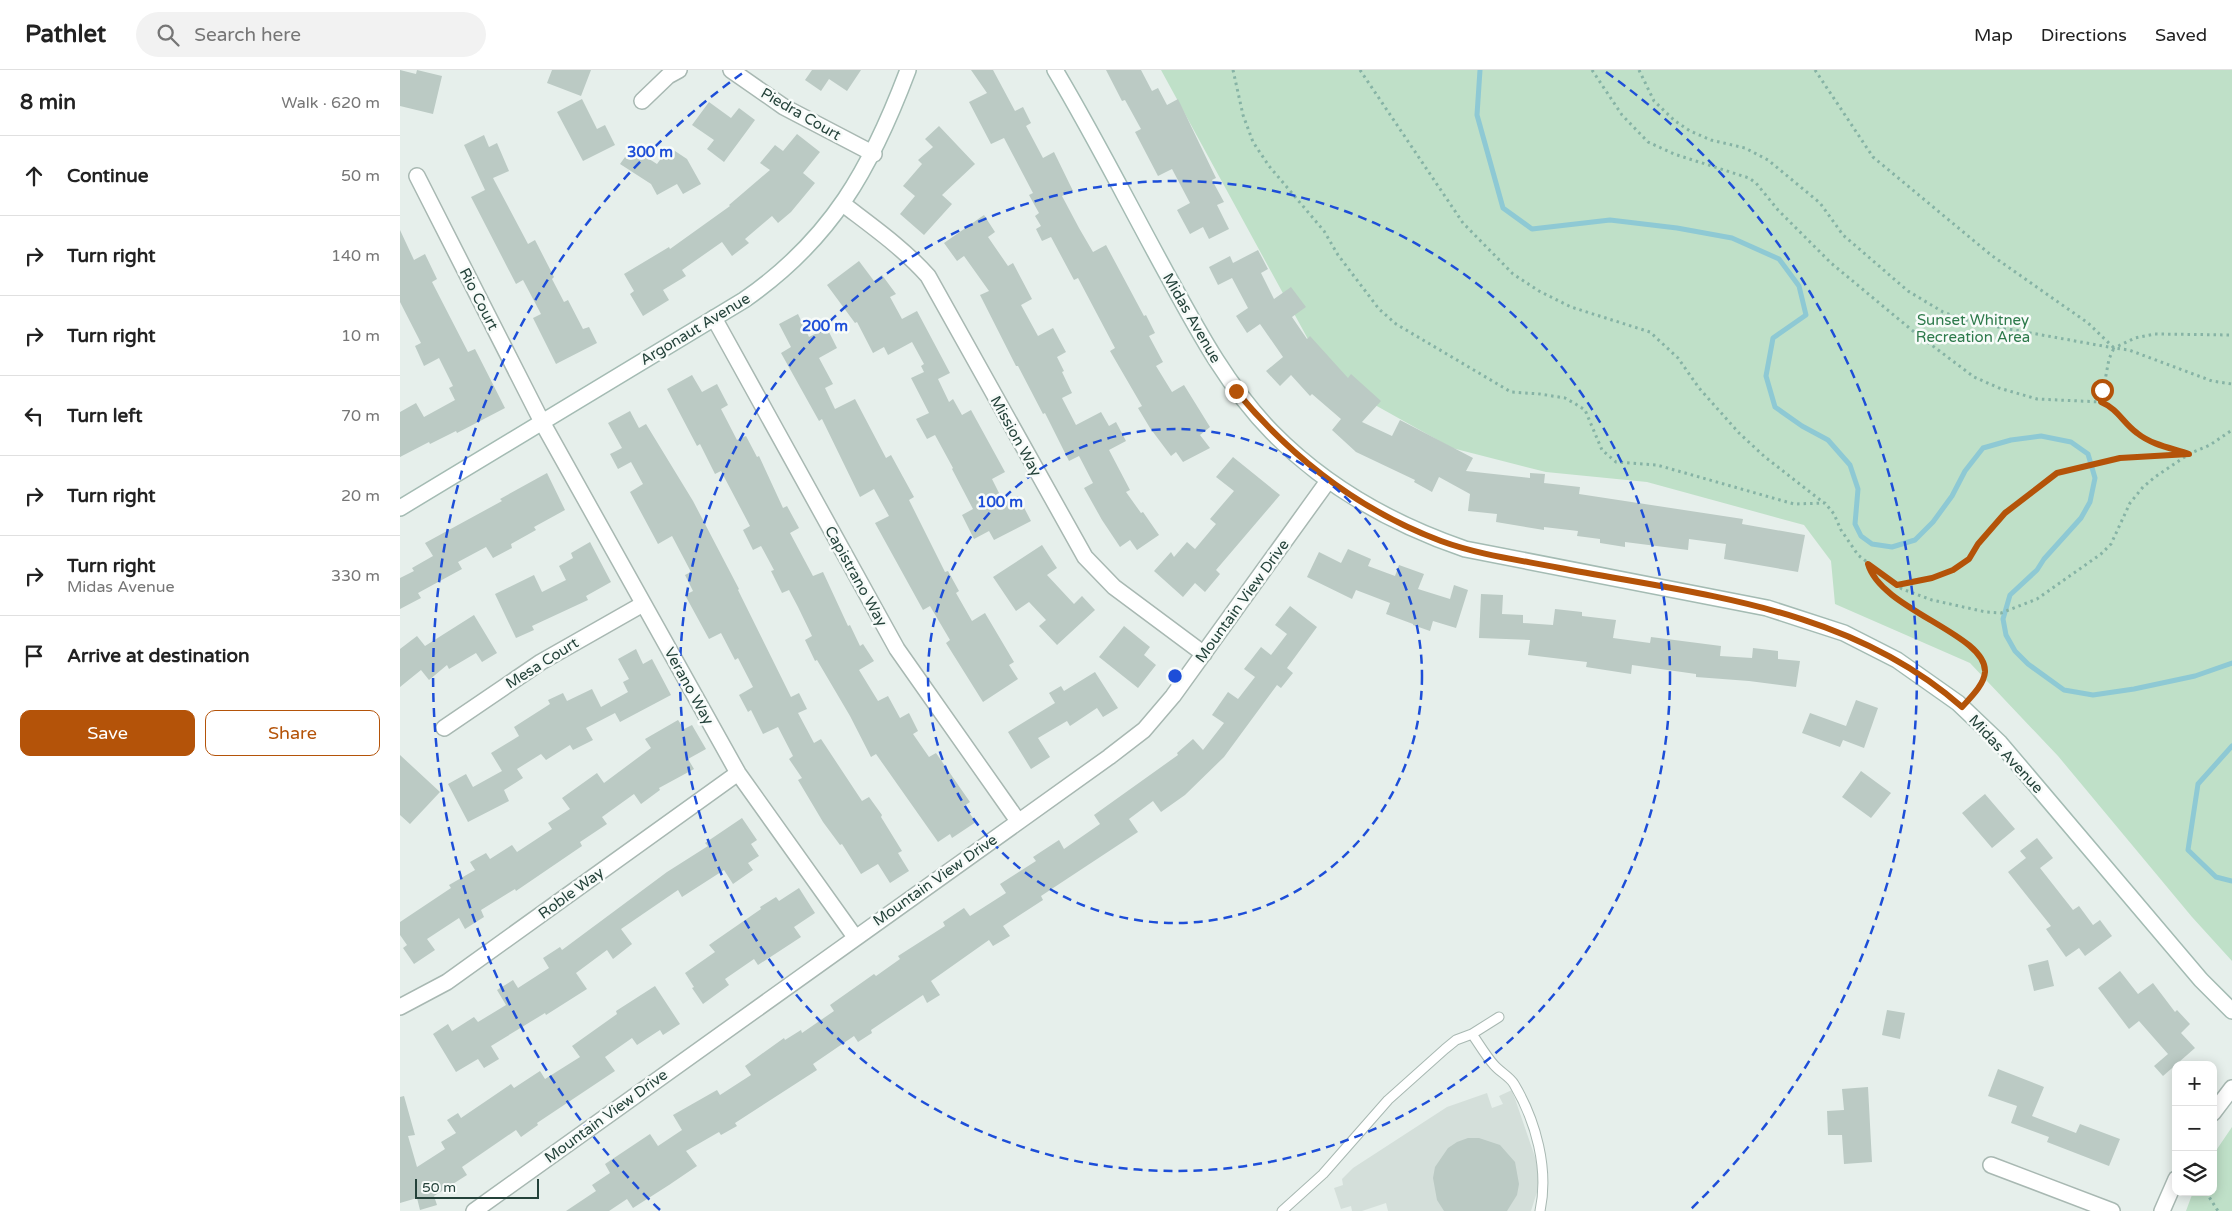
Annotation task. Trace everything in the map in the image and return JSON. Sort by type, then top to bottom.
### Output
[{"type":"street","points":[[642,100],[668,76],[679,70]]},
{"type":"street","name":"Piedra Court","points":[[731,70],[784,107],[874,154]]},
{"type":"street","name":"Argonaut Avenue","points":[[400,508],[768,284],[813,242],[843,204],[874,154],[908,70]]},
{"type":"street","name":"Midas Avenue","points":[[1055,70],[1195,326],[1222,370],[1236,391],[1272,432],[1328,481],[1394,520],[1440,540],[1465,548],[1767,608],[1844,633],[1897,660],[1962,707],[2000,743],[2196,974],[2232,1011]]},
{"type":"street","name":"Rio Court","points":[[417,176],[542,422]]},
{"type":"street","name":"Mission Way","points":[[843,204],[890,240],[928,276],[1085,557],[1114,587],[1204,654]]},
{"type":"street","name":"Capistrano Way","points":[[714,318],[897,649],[1018,821]]},
{"type":"street","name":"Verano Way","points":[[542,422],[738,773],[855,937]]},
{"type":"street","name":"Mountain View Drive","points":[[474,1211],[1109,757],[1144,730],[1173,696],[1328,481]]},
{"type":"street","name":"Mesa Court","points":[[444,728],[541,662],[643,604]]},
{"type":"street","name":"Roble Way","points":[[400,1007],[447,982],[738,773]]},
{"type":"street","points":[[2217,1108],[2232,1088]]},
{"type":"street","points":[[1990,1165],[2112,1211]]},
{"type":"street","points":[[2162,1211],[2172,1188]]},
{"type":"lane","points":[[1282,1211],[1323,1174],[1388,1100],[1445,1048],[1499,1017]]},
{"type":"lane","points":[[1472,1034],[1493,1064],[1513,1082],[1533,1126],[1542,1162],[1544,1192],[1540,1211]]},
{"type":"path","points":[[1234,70],[1243,115],[1253,142],[1269,166],[1324,231],[1338,255],[1379,309],[1396,324],[1511,392],[1565,398],[1574,403],[1585,410],[1602,450],[1616,462],[1657,465],[1794,504],[1825,503]]},
{"type":"path","points":[[1360,70],[1463,223],[1513,274],[1539,291],[1571,307],[1650,332],[1678,358],[1699,388],[1739,433],[1766,457],[1825,503],[1834,514],[1848,541],[1858,555],[1897,585],[1932,600],[1986,612],[2001,613],[2018,608],[2037,599],[2101,554],[2111,544],[2130,503],[2143,487],[2189,454],[2210,445],[2232,430]]},
{"type":"path","points":[[1592,70],[1622,115],[1648,142],[1674,154],[1749,178],[1756,183],[1778,210],[1832,263],[1913,331],[1974,376],[1999,388],[2037,399],[2101,402],[2110,406],[2137,434],[2154,444],[2189,454]]},
{"type":"path","points":[[1639,70],[1654,101],[1675,121],[1690,131],[1711,140],[1745,148],[1768,160],[1820,203],[1843,235],[1908,291],[1942,312],[1987,326],[2129,350],[2212,381],[2232,384]]},
{"type":"path","points":[[1816,70],[1873,156],[1991,255],[2088,324],[2114,348]]},
{"type":"path","points":[[2101,402],[2109,359],[2114,348],[2135,338],[2155,334],[2232,335]]},
{"type":"path","points":[[1897,585],[1932,578],[1953,570],[1969,559],[1978,544],[2005,513],[2046,480],[2065,470],[2120,458],[2189,454]]},
{"type":"path","points":[[1868,564],[1877,582],[1888,594],[1967,644],[1979,655],[1983,663],[1984,676],[1979,686],[1962,707]]},
{"type":"path","points":[[2208,1196],[2216,1210]]},
{"type":"shaded area","points":[[1512,1090],[1539,1174],[1537,1192],[1531,1211],[1388,1211],[1386,1203],[1362,1211],[1352,1211],[1351,1206],[1341,1209],[1334,1188],[1343,1185],[1342,1179],[1353,1168],[1447,1107],[1487,1093],[1492,1108],[1503,1104],[1499,1096]]},
{"type":"green space","name":"Sunset Whitney Recreation Area","points":[[1161,70],[2232,70],[2232,961],[2192,917],[2058,756],[1970,663],[1835,604],[1831,561],[1804,525],[1647,482],[1546,472],[1452,448],[1375,405],[1309,341]]},
{"type":"green space","points":[[2232,1127],[2232,1211],[2186,1211],[2192,1196],[2217,1196],[2217,1149]]},
{"type":"building","points":[[400,70],[416,74],[417,70],[442,76],[433,114],[400,106]]},
{"type":"building","points":[[552,70],[591,70],[581,96],[547,83]]},
{"type":"building","points":[[812,70],[861,70],[847,91],[829,79],[821,91],[805,80]]},
{"type":"building","points":[[971,70],[993,70],[1015,111],[1023,107],[1031,123],[1026,126],[1043,158],[1054,152],[1073,191],[1062,196],[1093,252],[1106,245],[1155,333],[1149,336],[1163,362],[1156,366],[1172,392],[1184,385],[1210,427],[1200,435],[1210,448],[1183,462],[1176,452],[1171,456],[1150,428],[1138,408],[1142,406],[1110,351],[1115,348],[1078,278],[1074,280],[1051,237],[1042,241],[1036,229],[1041,226],[1035,216],[1039,213],[1029,195],[1033,193],[1004,138],[991,144],[969,102],[987,93]]},
{"type":"building","points":[[1106,70],[1141,70],[1152,91],[1158,88],[1167,105],[1178,99],[1216,178],[1212,180],[1224,202],[1217,205],[1229,229],[1209,239],[1203,227],[1190,234],[1177,210],[1190,203],[1172,169],[1158,176],[1135,132],[1141,129],[1125,100],[1122,101]]},
{"type":"building","points":[[582,99],[597,129],[605,125],[615,145],[583,161],[557,112]]},
{"type":"building","points":[[709,102],[731,118],[739,108],[755,120],[724,162],[707,149],[714,140],[692,125]]},
{"type":"building","points":[[939,126],[975,164],[942,195],[952,204],[924,235],[900,214],[915,196],[903,186],[922,164],[918,160],[933,147],[925,139]]},
{"type":"building","points":[[797,134],[820,152],[803,173],[815,183],[791,212],[778,223],[772,216],[745,239],[749,243],[732,256],[722,242],[682,270],[686,276],[663,290],[669,300],[643,316],[630,294],[634,291],[624,274],[669,247],[670,249],[730,206],[770,170],[760,163],[775,145],[783,151]]},
{"type":"building","points":[[484,135],[489,147],[497,143],[509,171],[493,178],[528,244],[535,240],[554,277],[552,279],[564,302],[568,300],[583,329],[589,327],[597,343],[556,364],[533,318],[541,314],[523,280],[516,284],[471,197],[485,190],[464,145]]},
{"type":"building","points":[[672,149],[687,159],[701,184],[683,194],[677,184],[657,195],[651,184],[620,164],[630,150],[635,150],[657,164],[665,153]]},
{"type":"building","points":[[984,215],[995,232],[988,237],[1008,266],[1013,263],[1032,299],[1021,305],[1038,336],[1053,328],[1066,352],[1057,357],[1072,393],[1062,398],[1076,425],[1101,412],[1109,426],[1116,422],[1126,441],[1109,450],[1130,490],[1126,492],[1159,535],[1137,550],[1130,540],[1120,547],[1102,520],[1084,488],[1093,483],[1079,456],[1069,461],[1045,413],[1043,414],[1018,366],[1016,366],[980,295],[989,291],[964,256],[957,261],[944,243]]},
{"type":"building","points":[[400,230],[414,260],[425,254],[437,279],[432,282],[468,352],[475,349],[505,408],[457,433],[456,431],[430,444],[429,442],[400,457],[400,412],[416,403],[424,417],[455,400],[449,388],[453,386],[439,358],[424,366],[415,346],[421,343],[400,302]]},
{"type":"building","points":[[1258,250],[1268,269],[1261,273],[1274,299],[1291,287],[1306,307],[1292,317],[1307,339],[1310,336],[1348,378],[1351,374],[1381,401],[1362,422],[1392,436],[1400,420],[1473,458],[1466,471],[1530,478],[1530,473],[1545,474],[1544,483],[1580,487],[1579,494],[1743,519],[1742,524],[1805,535],[1798,572],[1724,559],[1726,544],[1689,539],[1688,550],[1625,542],[1625,547],[1600,543],[1600,539],[1577,536],[1578,531],[1544,527],[1544,530],[1496,522],[1497,514],[1468,511],[1470,494],[1439,477],[1432,492],[1414,482],[1415,480],[1356,452],[1332,430],[1341,419],[1312,394],[1310,396],[1291,375],[1280,386],[1266,371],[1283,357],[1260,324],[1247,333],[1236,316],[1248,308],[1232,278],[1218,285],[1209,267],[1230,256],[1233,263]]},
{"type":"building","points":[[859,261],[874,281],[882,275],[896,294],[890,297],[902,319],[917,311],[950,373],[938,379],[949,402],[953,399],[962,415],[971,410],[1005,472],[992,479],[1004,503],[1018,496],[1031,521],[994,540],[989,531],[974,539],[962,515],[973,509],[935,435],[927,439],[916,419],[929,413],[911,378],[924,372],[921,366],[924,364],[912,342],[888,355],[884,347],[873,353],[857,322],[855,323],[827,285]]},
{"type":"building","points":[[798,314],[809,337],[827,328],[837,348],[819,358],[833,384],[825,388],[835,409],[855,399],[886,458],[891,455],[914,497],[909,500],[945,572],[948,571],[959,591],[956,593],[972,621],[985,613],[1014,662],[1009,665],[1018,679],[983,702],[946,643],[950,640],[930,606],[923,610],[875,523],[889,516],[874,489],[860,497],[822,419],[819,421],[781,353],[791,347],[779,324]]},
{"type":"building","points":[[692,375],[702,392],[717,384],[728,405],[721,409],[737,440],[746,436],[757,457],[759,456],[783,508],[787,506],[799,528],[790,533],[813,576],[823,572],[848,626],[850,625],[860,646],[863,644],[874,661],[859,670],[878,701],[888,696],[900,718],[909,713],[918,731],[913,734],[929,757],[936,753],[970,802],[964,806],[976,822],[952,838],[950,834],[938,842],[876,754],[871,757],[850,716],[817,660],[815,661],[805,640],[812,636],[789,590],[782,593],[771,571],[774,570],[761,546],[753,550],[743,530],[750,526],[721,471],[715,474],[700,444],[697,446],[667,389]]},
{"type":"building","points":[[630,411],[639,428],[646,424],[693,501],[739,589],[791,697],[799,693],[807,709],[798,713],[814,743],[821,739],[862,801],[869,797],[882,815],[881,817],[902,851],[898,853],[909,871],[890,883],[878,864],[861,874],[842,844],[840,845],[823,822],[798,780],[802,778],[789,759],[793,756],[778,727],[763,734],[751,710],[748,712],[739,695],[753,687],[738,658],[735,660],[721,633],[709,639],[685,595],[693,591],[685,575],[691,572],[672,536],[658,544],[630,492],[643,484],[631,462],[618,469],[610,454],[622,448],[608,423]]},
{"type":"building","points":[[1233,457],[1280,495],[1216,570],[1220,574],[1205,592],[1195,583],[1183,597],[1154,571],[1171,552],[1174,557],[1187,542],[1195,549],[1216,524],[1210,519],[1234,491],[1216,477]]},
{"type":"building","points":[[547,473],[565,510],[534,527],[536,530],[511,544],[512,548],[493,558],[486,547],[458,562],[462,569],[418,593],[421,598],[400,609],[400,578],[414,571],[412,568],[433,556],[425,543],[502,501],[500,499]]},
{"type":"building","points":[[590,542],[611,582],[586,596],[588,600],[532,626],[534,630],[516,638],[495,594],[534,575],[542,592],[566,580],[559,566],[573,558],[571,553]]},
{"type":"building","points":[[1042,545],[1057,568],[1047,575],[1074,604],[1082,596],[1095,610],[1057,645],[1039,626],[1046,620],[1029,602],[1016,611],[993,577]]},
{"type":"building","points":[[1348,549],[1371,559],[1368,566],[1395,576],[1399,565],[1424,574],[1418,589],[1450,599],[1454,585],[1468,590],[1456,628],[1433,621],[1430,631],[1386,614],[1390,603],[1356,590],[1352,599],[1307,577],[1319,552],[1341,563]]},
{"type":"building","points":[[1481,594],[1503,595],[1502,614],[1523,615],[1523,623],[1553,625],[1555,609],[1582,612],[1582,616],[1616,620],[1613,638],[1650,643],[1651,637],[1721,646],[1720,656],[1752,658],[1753,648],[1778,651],[1778,659],[1800,661],[1796,687],[1696,677],[1696,674],[1632,665],[1631,674],[1586,667],[1587,662],[1528,655],[1530,640],[1479,638]]},
{"type":"building","points":[[1290,606],[1317,627],[1287,668],[1293,673],[1281,688],[1277,685],[1224,757],[1185,795],[1161,812],[1153,801],[1129,819],[1138,832],[1041,896],[1043,900],[1003,926],[1010,936],[993,946],[989,940],[931,981],[940,995],[927,1003],[923,995],[871,1030],[872,1033],[858,1042],[854,1036],[813,1064],[817,1070],[735,1123],[737,1126],[721,1135],[719,1132],[686,1151],[697,1166],[669,1185],[633,1208],[627,1199],[609,1211],[566,1211],[596,1191],[592,1185],[610,1173],[605,1164],[650,1134],[658,1146],[682,1130],[673,1115],[717,1090],[720,1095],[751,1075],[745,1066],[784,1038],[785,1040],[801,1030],[802,1033],[834,1011],[830,1005],[874,974],[876,976],[900,959],[898,956],[945,926],[943,922],[964,908],[970,916],[1006,893],[1000,884],[1036,861],[1033,857],[1059,840],[1064,849],[1100,824],[1094,815],[1178,755],[1177,753],[1193,739],[1203,750],[1224,723],[1212,715],[1228,692],[1238,699],[1255,677],[1244,669],[1261,647],[1271,655],[1287,634],[1275,625]]},
{"type":"building","points":[[474,615],[497,653],[482,662],[476,653],[449,669],[447,665],[429,680],[421,670],[400,687],[400,649],[417,636],[425,646]]},
{"type":"building","points":[[1124,626],[1150,647],[1144,655],[1156,665],[1138,688],[1099,657]]},
{"type":"building","points":[[636,649],[643,664],[652,659],[671,695],[620,722],[615,713],[586,728],[593,740],[573,750],[570,745],[546,760],[541,754],[517,769],[523,778],[504,790],[509,801],[468,822],[448,784],[466,774],[473,787],[502,771],[491,753],[519,736],[514,727],[550,704],[548,700],[563,693],[567,701],[592,689],[601,707],[628,692],[623,682],[629,679],[618,659]]},
{"type":"building","points":[[1095,672],[1118,708],[1103,717],[1097,708],[1070,726],[1067,721],[1038,738],[1050,757],[1031,769],[1008,732],[1055,703],[1049,693],[1061,686],[1064,691]]},
{"type":"building","points":[[1856,700],[1878,708],[1864,748],[1843,740],[1840,747],[1802,733],[1810,713],[1846,726]]},
{"type":"building","points":[[678,720],[684,729],[692,725],[706,749],[688,759],[694,769],[659,788],[660,790],[641,804],[634,794],[602,817],[607,824],[580,842],[582,846],[516,891],[515,889],[481,910],[484,917],[465,929],[459,918],[427,939],[435,950],[414,964],[403,948],[407,945],[400,935],[400,922],[451,888],[449,885],[475,870],[470,862],[486,853],[490,859],[512,845],[517,852],[552,829],[548,823],[570,809],[562,798],[597,773],[604,783],[651,748],[645,739]]},
{"type":"building","points":[[400,755],[440,792],[410,824],[400,815]]},
{"type":"building","points":[[1861,771],[1891,793],[1871,818],[1842,797]]},
{"type":"building","points":[[1985,794],[2015,829],[1992,848],[1962,813]]},
{"type":"building","points":[[742,818],[757,840],[751,844],[759,856],[748,863],[753,870],[733,884],[724,870],[682,897],[678,890],[621,929],[632,944],[613,959],[607,950],[576,973],[587,989],[491,1046],[499,1059],[484,1068],[478,1059],[456,1072],[433,1034],[448,1024],[452,1031],[474,1017],[478,1022],[506,1005],[497,990],[513,980],[518,988],[549,968],[543,958],[560,947],[562,950],[667,872],[708,846],[705,843]]},
{"type":"building","points":[[2037,838],[2053,858],[2040,868],[2073,910],[2079,906],[2093,925],[2100,920],[2112,936],[2085,956],[2079,948],[2066,957],[2046,929],[2051,926],[2008,872],[2026,858],[2020,851]]},
{"type":"building","points":[[799,888],[815,913],[794,927],[801,937],[758,965],[754,959],[725,979],[729,985],[703,1004],[685,973],[715,952],[709,945],[761,909],[760,907],[776,897],[779,901]]},
{"type":"building","points":[[2048,960],[2054,986],[2034,991],[2028,965]]},
{"type":"building","points":[[2120,971],[2138,994],[2153,983],[2175,1012],[2177,1010],[2190,1024],[2181,1033],[2195,1048],[2180,1061],[2172,1061],[2172,1068],[2163,1076],[2154,1066],[2168,1054],[2139,1021],[2129,1029],[2098,988]]},
{"type":"building","points":[[655,986],[680,1024],[663,1035],[660,1030],[637,1045],[632,1038],[605,1057],[615,1071],[537,1123],[538,1125],[521,1137],[516,1130],[462,1167],[467,1175],[434,1196],[437,1205],[420,1210],[417,1198],[400,1203],[400,1097],[404,1096],[415,1135],[408,1136],[417,1167],[445,1149],[441,1142],[456,1133],[447,1120],[458,1113],[461,1118],[511,1084],[514,1088],[540,1071],[545,1079],[580,1057],[572,1046],[617,1014],[616,1011]]},
{"type":"building","points":[[1887,1010],[1905,1013],[1900,1039],[1882,1035]]},
{"type":"building","points":[[1998,1069],[2044,1087],[2032,1116],[2076,1133],[2080,1124],[2120,1139],[2109,1166],[2047,1142],[2049,1137],[2011,1123],[2017,1106],[1988,1096]]},
{"type":"building","points":[[1868,1087],[1872,1162],[1844,1164],[1842,1135],[1828,1135],[1827,1111],[1844,1110],[1842,1089]]},
{"type":"building","points":[[1468,1138],[1479,1138],[1500,1145],[1515,1162],[1519,1184],[1517,1195],[1507,1211],[1444,1211],[1437,1200],[1433,1178],[1435,1167],[1448,1148]]},
{"type":"waterway","points":[[1480,70],[1477,115],[1503,208],[1532,229],[1610,220],[1677,228],[1732,238],[1779,259],[1799,286],[1806,315],[1773,338],[1766,376],[1775,407],[1802,426],[1828,440],[1850,465],[1858,489],[1855,524],[1861,536],[1872,544],[1892,547],[1915,540],[1933,522],[1952,496],[1965,471],[1983,448],[2011,440],[2041,436],[2071,442],[2088,454],[2095,478],[2090,502],[2081,518],[2044,559],[2037,570],[2010,595],[2003,619],[2006,635],[2015,651],[2028,664],[2064,690],[2093,695],[2134,689],[2195,676],[2232,663]]},
{"type":"waterway","points":[[2232,746],[2198,784],[2188,850],[2216,877],[2232,881]]},
{"type":"route","points":[[1236,391],[1272,432],[1328,481],[1394,520],[1440,540],[1496,556],[1767,608],[1818,623],[1844,633],[1897,660],[1962,707],[1979,686],[1984,676],[1985,671],[1979,655],[1967,644],[1888,594],[1877,582],[1868,564],[1897,585],[1932,578],[1953,570],[1969,559],[1978,544],[2005,513],[2057,473],[2120,458],[2189,454],[2154,444],[2137,434],[2110,406],[2101,402],[2102,390]]}]
